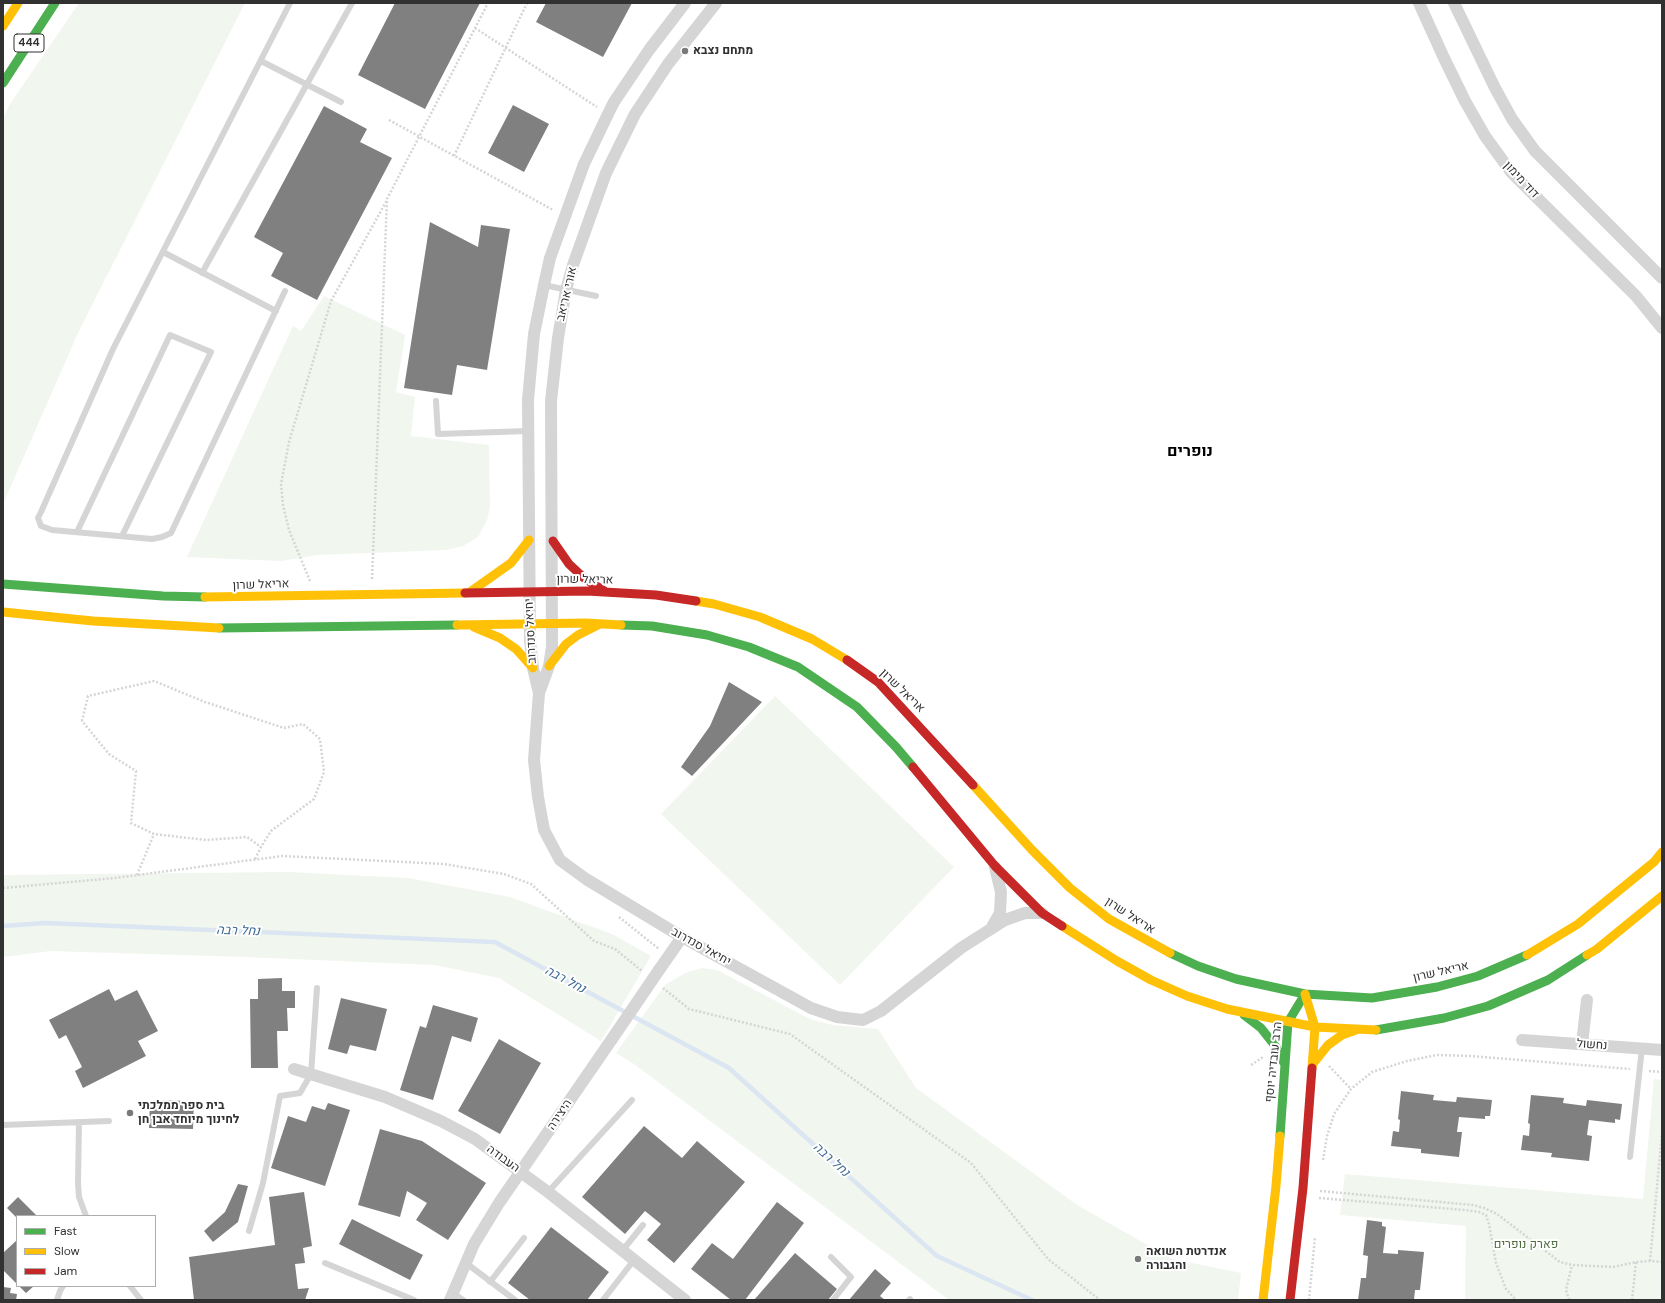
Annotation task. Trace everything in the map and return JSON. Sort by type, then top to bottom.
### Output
[{"type":"main road","name":"444","points":[[3,26],[18,3]]},
{"type":"main road","name":"444","points":[[3,83],[56,3]]},
{"type":"main road","points":[[470,592],[511,563],[529,540]]},
{"type":"main road","points":[[553,541],[569,564],[584,578],[606,592]]},
{"type":"main road","name":"אריאל שרון","points":[[3,584],[163,596],[225,598],[470,592],[606,592],[656,595],[714,604],[760,617],[812,639],[847,660],[878,682],[1032,850],[1070,888],[1109,919],[1165,951],[1198,966],[1236,978],[1305,994],[1372,998],[1437,987],[1478,976],[1533,952],[1578,924],[1654,862],[1662,852]]},
{"type":"main road","points":[[3,612],[93,621],[165,626],[226,628],[468,624],[601,624],[652,626],[707,635],[749,647],[798,667],[857,707],[896,747],[995,866],[1042,913],[1117,961],[1151,980],[1187,996],[1239,1012],[1288,1022],[1315,1026],[1374,1030],[1444,1018],[1488,1006],[1548,980],[1597,949],[1662,896]]},
{"type":"main road","points":[[468,624],[500,638],[512,646],[532,668]]},
{"type":"main road","points":[[549,666],[566,644],[578,635],[601,624]]},
{"type":"main road","points":[[1290,1300],[1303,1188],[1315,1026],[1305,994]]},
{"type":"main road","name":"הרב עובדיה יוסף","points":[[1263,1300],[1276,1186],[1288,1022],[1305,994]]},
{"type":"main road","points":[[1239,1012],[1261,1028],[1276,1047],[1285,1066]]},
{"type":"main road","points":[[1312,1066],[1328,1044],[1342,1035],[1358,1029]]},
{"type":"street","name":"אורי אריאב","points":[[530,592],[528,400],[534,334],[550,258],[584,164],[614,102],[649,50],[686,3]]},
{"type":"street","name":"אורי אריאב","points":[[553,624],[551,401],[558,338],[566,290],[573,265],[606,173],[635,114],[668,64],[716,3]]},
{"type":"street","name":"דוד מימון","points":[[1419,3],[1444,58],[1469,107],[1485,136],[1511,172],[1636,296],[1662,328]]},
{"type":"street","points":[[1454,3],[1494,86],[1512,119],[1535,151],[1661,275]]},
{"type":"street","name":"יחיאל סנדרוב","points":[[530,592],[529,624],[532,668],[539,693]]},
{"type":"street","name":"יחיאל סנדרוב","points":[[553,624],[549,666],[539,693],[534,760],[538,797],[544,830],[560,860],[586,879],[682,937],[811,1008],[837,1017],[863,1020],[881,1011],[961,948],[991,928],[1005,920],[1025,913],[1042,913]]},
{"type":"street","name":"יחיאל סנדרוב","points":[[991,928],[1000,913],[1001,892],[995,866]]},
{"type":"street","name":"היצירה","points":[[452,1296],[478,1238],[499,1203],[682,937]]},
{"type":"street","points":[[1582,1044],[1587,1000]]},
{"type":"street","name":"נחשול","points":[[1522,1040],[1662,1050]]},
{"type":"street","name":"העבודה","points":[[294,1069],[385,1097],[441,1120],[476,1139],[548,1192],[685,1300]]},
{"type":"lane","points":[[285,292],[171,533],[152,539],[52,530],[41,526],[38,518],[113,349],[290,3]]},
{"type":"lane","points":[[202,273],[352,3]]},
{"type":"lane","points":[[261,61],[341,102]]},
{"type":"lane","points":[[163,252],[276,311]]},
{"type":"lane","points":[[544,285],[596,296]]},
{"type":"lane","points":[[76,532],[170,335],[211,352],[122,536]]},
{"type":"lane","points":[[436,401],[438,434],[528,431]]},
{"type":"lane","points":[[249,1230],[263,1183],[280,1096],[300,1093],[311,1074],[317,988]]},
{"type":"lane","points":[[1630,1157],[1642,1048]]},
{"type":"lane","points":[[548,1192],[632,1100]]},
{"type":"lane","points":[[3,1125],[110,1121]]},
{"type":"lane","points":[[79,1122],[79,1198],[86,1215]]},
{"type":"lane","points":[[622,1251],[642,1225]]},
{"type":"lane","points":[[490,1282],[524,1238]]},
{"type":"lane","points":[[831,1257],[851,1277],[833,1300]]},
{"type":"lane","points":[[603,1300],[634,1260]]},
{"type":"lane","points":[[325,1263],[414,1300]]},
{"type":"lane","points":[[466,1264],[515,1300]]},
{"type":"lane","points":[[58,1300],[62,1287]]},
{"type":"lane","points":[[131,1287],[141,1300]]},
{"type":"lane","points":[[452,1296],[463,1300]]},
{"type":"path","points":[[315,595],[289,530],[283,505],[281,484],[289,442],[331,301],[387,199],[488,3]]},
{"type":"path","points":[[454,156],[527,3]]},
{"type":"path","points":[[475,28],[608,114]]},
{"type":"path","points":[[389,120],[565,216]]},
{"type":"path","points":[[372,594],[387,199]]},
{"type":"path","points":[[255,859],[261,848],[270,831],[314,799],[324,772],[320,739],[303,724],[284,728],[205,702],[154,681],[88,696],[82,721],[109,754],[136,771],[131,823],[154,834],[206,840],[247,837],[261,848]]},
{"type":"path","points":[[3,888],[137,876],[154,834]]},
{"type":"path","points":[[616,914],[665,953]]},
{"type":"path","points":[[1322,1167],[1327,1136],[1334,1114],[1351,1089],[1372,1072],[1407,1061],[1437,1055],[1471,1056],[1662,1072]]},
{"type":"path","points":[[1334,1060],[1329,1067],[1351,1089]]},
{"type":"path","points":[[1650,1260],[1662,1134]]},
{"type":"path","points":[[1318,1206],[1320,1183]]},
{"type":"path","points":[[1320,1191],[1474,1205],[1497,1214],[1560,1262],[1572,1266],[1614,1267],[1650,1260],[1662,1262]]},
{"type":"path","points":[[1319,1198],[1465,1210],[1479,1212],[1486,1215],[1496,1263],[1506,1289],[1516,1300]]},
{"type":"path","points":[[1309,1300],[1316,1230]]},
{"type":"path","points":[[1632,1300],[1636,1262]]},
{"type":"path","points":[[1569,1300],[1566,1290],[1572,1266]]},
{"type":"green space","points":[[79,3],[245,3],[78,333],[3,504],[3,118],[10,104]]},
{"type":"green space","points":[[324,296],[405,335],[396,392],[415,397],[411,436],[489,445],[490,507],[487,520],[478,537],[463,546],[446,550],[318,555],[281,561],[187,557],[293,326],[301,331]]},
{"type":"green space","points":[[775,696],[954,867],[840,985],[661,814]]},
{"type":"green space","points":[[288,872],[408,878],[510,897],[612,934],[651,956],[601,1041],[499,978],[434,965],[51,951],[3,957],[3,875]]},
{"type":"green space","points":[[702,968],[717,970],[810,1019],[833,1025],[878,1029],[916,1088],[1077,1205],[1172,1259],[1241,1273],[1238,1300],[949,1300],[634,1064],[616,1053],[665,985],[685,973]]},
{"type":"green space","name":"פארק נופרים","points":[[1654,1079],[1662,1080],[1662,1300],[1465,1300],[1466,1226],[1340,1215],[1345,1174],[1643,1199]]},
{"type":"building","points":[[395,3],[480,3],[425,109],[358,75]]},
{"type":"building","points":[[546,3],[632,3],[603,57],[536,22]]},
{"type":"building","points":[[513,105],[549,124],[524,172],[488,153]]},
{"type":"building","points":[[324,106],[367,129],[360,142],[392,158],[317,300],[271,276],[283,253],[254,237]]},
{"type":"building","points":[[430,222],[478,247],[481,225],[510,229],[487,370],[457,365],[452,395],[404,388]]},
{"type":"building","points":[[729,682],[762,702],[692,776],[681,767],[710,726]]},
{"type":"building","points":[[282,978],[282,991],[295,991],[295,1008],[287,1008],[288,1031],[277,1031],[278,1068],[251,1068],[250,999],[258,999],[258,979]]},
{"type":"building","points":[[109,989],[115,1001],[137,990],[158,1031],[138,1041],[146,1056],[83,1088],[75,1071],[82,1067],[66,1035],[59,1039],[49,1020]]},
{"type":"building","points":[[341,998],[387,1009],[376,1051],[350,1045],[347,1054],[328,1049]]},
{"type":"building","points":[[433,1005],[478,1018],[471,1042],[452,1036],[433,1100],[400,1090],[420,1026],[426,1028]]},
{"type":"building","points":[[499,1039],[541,1063],[500,1134],[458,1111]]},
{"type":"building","points":[[1401,1091],[1434,1095],[1433,1100],[1456,1102],[1457,1097],[1492,1100],[1490,1116],[1485,1116],[1485,1119],[1459,1117],[1457,1132],[1462,1132],[1459,1157],[1421,1153],[1421,1149],[1391,1146],[1393,1131],[1399,1132],[1400,1120],[1398,1119]]},
{"type":"building","points":[[1531,1095],[1564,1098],[1563,1103],[1586,1106],[1587,1100],[1622,1104],[1620,1120],[1615,1119],[1615,1123],[1589,1120],[1587,1135],[1592,1136],[1589,1161],[1551,1157],[1552,1153],[1521,1150],[1523,1135],[1529,1136],[1530,1124],[1528,1123]]},
{"type":"building","points":[[150,1100],[194,1101],[193,1129],[149,1128]]},
{"type":"building","points":[[328,1103],[350,1110],[325,1186],[271,1168],[288,1116],[306,1122],[312,1106],[325,1110]]},
{"type":"building","points":[[644,1126],[682,1158],[697,1141],[745,1182],[674,1263],[647,1240],[661,1224],[645,1211],[625,1234],[582,1197]]},
{"type":"building","points":[[380,1129],[422,1141],[486,1183],[448,1240],[416,1220],[427,1203],[407,1191],[400,1217],[358,1205]]},
{"type":"building","points":[[238,1184],[248,1186],[238,1222],[213,1242],[204,1231],[225,1212]]},
{"type":"building","points":[[304,1192],[312,1246],[303,1248],[305,1263],[295,1264],[298,1289],[309,1288],[305,1300],[194,1300],[189,1257],[275,1245],[269,1197]]},
{"type":"building","points":[[18,1197],[36,1215],[16,1215],[16,1217],[7,1208]]},
{"type":"building","points":[[777,1202],[804,1223],[745,1300],[731,1300],[691,1269],[712,1243],[733,1259]]},
{"type":"building","points":[[352,1219],[423,1255],[410,1280],[339,1244]]},
{"type":"building","points":[[1367,1220],[1382,1222],[1382,1226],[1386,1227],[1383,1253],[1398,1254],[1398,1250],[1424,1252],[1420,1290],[1415,1290],[1414,1300],[1358,1300],[1361,1278],[1366,1278],[1368,1256],[1363,1255]]},
{"type":"building","points":[[551,1227],[609,1272],[587,1300],[530,1300],[508,1283]]},
{"type":"building","points":[[16,1241],[16,1283],[3,1270],[3,1253]]},
{"type":"building","points":[[795,1253],[837,1289],[828,1300],[754,1300]]},
{"type":"building","points":[[875,1269],[891,1283],[880,1296],[885,1300],[849,1300]]},
{"type":"building","points":[[3,1287],[11,1288],[10,1293],[17,1294],[16,1300],[3,1300]]},
{"type":"building","points":[[20,1287],[33,1287],[26,1293]]},
{"type":"waterway","name":"נחל רבה","points":[[3,926],[45,923],[495,942],[729,1068],[937,1256],[1032,1300]]},
{"type":"traffic: fast","points":[[3,83],[55,3]]},
{"type":"traffic: fast","points":[[3,584],[163,596],[205,597]]},
{"type":"traffic: fast","points":[[219,628],[457,625]]},
{"type":"traffic: fast","points":[[621,625],[652,626],[707,635],[749,647],[798,667],[857,707],[896,747],[913,767]]},
{"type":"traffic: fast","points":[[1170,953],[1198,966],[1236,979],[1305,994],[1372,998],[1437,987],[1478,976],[1527,955]]},
{"type":"traffic: fast","points":[[1376,1030],[1444,1018],[1488,1006],[1548,980],[1587,955]]},
{"type":"traffic: fast","points":[[1280,1136],[1288,1022],[1305,994]]},
{"type":"traffic: fast","points":[[1244,1015],[1261,1028],[1276,1047],[1285,1065]]},
{"type":"traffic: slow","points":[[3,26],[18,3]]},
{"type":"traffic: slow","points":[[470,592],[511,563],[529,540]]},
{"type":"traffic: slow","points":[[205,597],[465,593]]},
{"type":"traffic: slow","points":[[696,601],[714,604],[760,617],[812,639],[847,660]]},
{"type":"traffic: slow","points":[[3,612],[93,621],[219,628]]},
{"type":"traffic: slow","points":[[457,625],[586,623],[621,625]]},
{"type":"traffic: slow","points":[[549,666],[566,644],[578,635],[598,625]]},
{"type":"traffic: slow","points":[[474,627],[500,638],[516,649],[533,668]]},
{"type":"traffic: slow","points":[[973,785],[1032,850],[1070,888],[1109,919],[1170,953]]},
{"type":"traffic: slow","points":[[1527,955],[1578,924],[1654,862],[1662,852]]},
{"type":"traffic: slow","points":[[1587,955],[1597,949],[1662,896]]},
{"type":"traffic: slow","points":[[1062,926],[1117,961],[1151,980],[1187,996],[1227,1009],[1315,1027],[1376,1030]]},
{"type":"traffic: slow","points":[[1305,994],[1315,1027],[1312,1068]]},
{"type":"traffic: slow","points":[[1312,1065],[1328,1045],[1342,1035],[1356,1030]]},
{"type":"traffic: slow","points":[[1263,1300],[1280,1136]]},
{"type":"traffic: jam","points":[[553,541],[569,564],[584,578],[606,592]]},
{"type":"traffic: jam","points":[[465,593],[587,591],[656,595],[696,601]]},
{"type":"traffic: jam","points":[[847,660],[878,682],[973,785]]},
{"type":"traffic: jam","points":[[913,767],[995,866],[1042,913],[1062,926]]},
{"type":"traffic: jam","points":[[1290,1300],[1303,1188],[1312,1068]]},
{"type":"place","name":"מתחם נצבא","points":[[685,51]]},
{"type":"place","name":"בית ספר ממלכתי לחינוך מיוחד אבן חן","points":[[130,1113]]},
{"type":"place","name":"אנדרטת השואה והגבורה","points":[[1138,1259]]},
{"type":"district","name":"נופרים","points":[[1190,452]]}]
